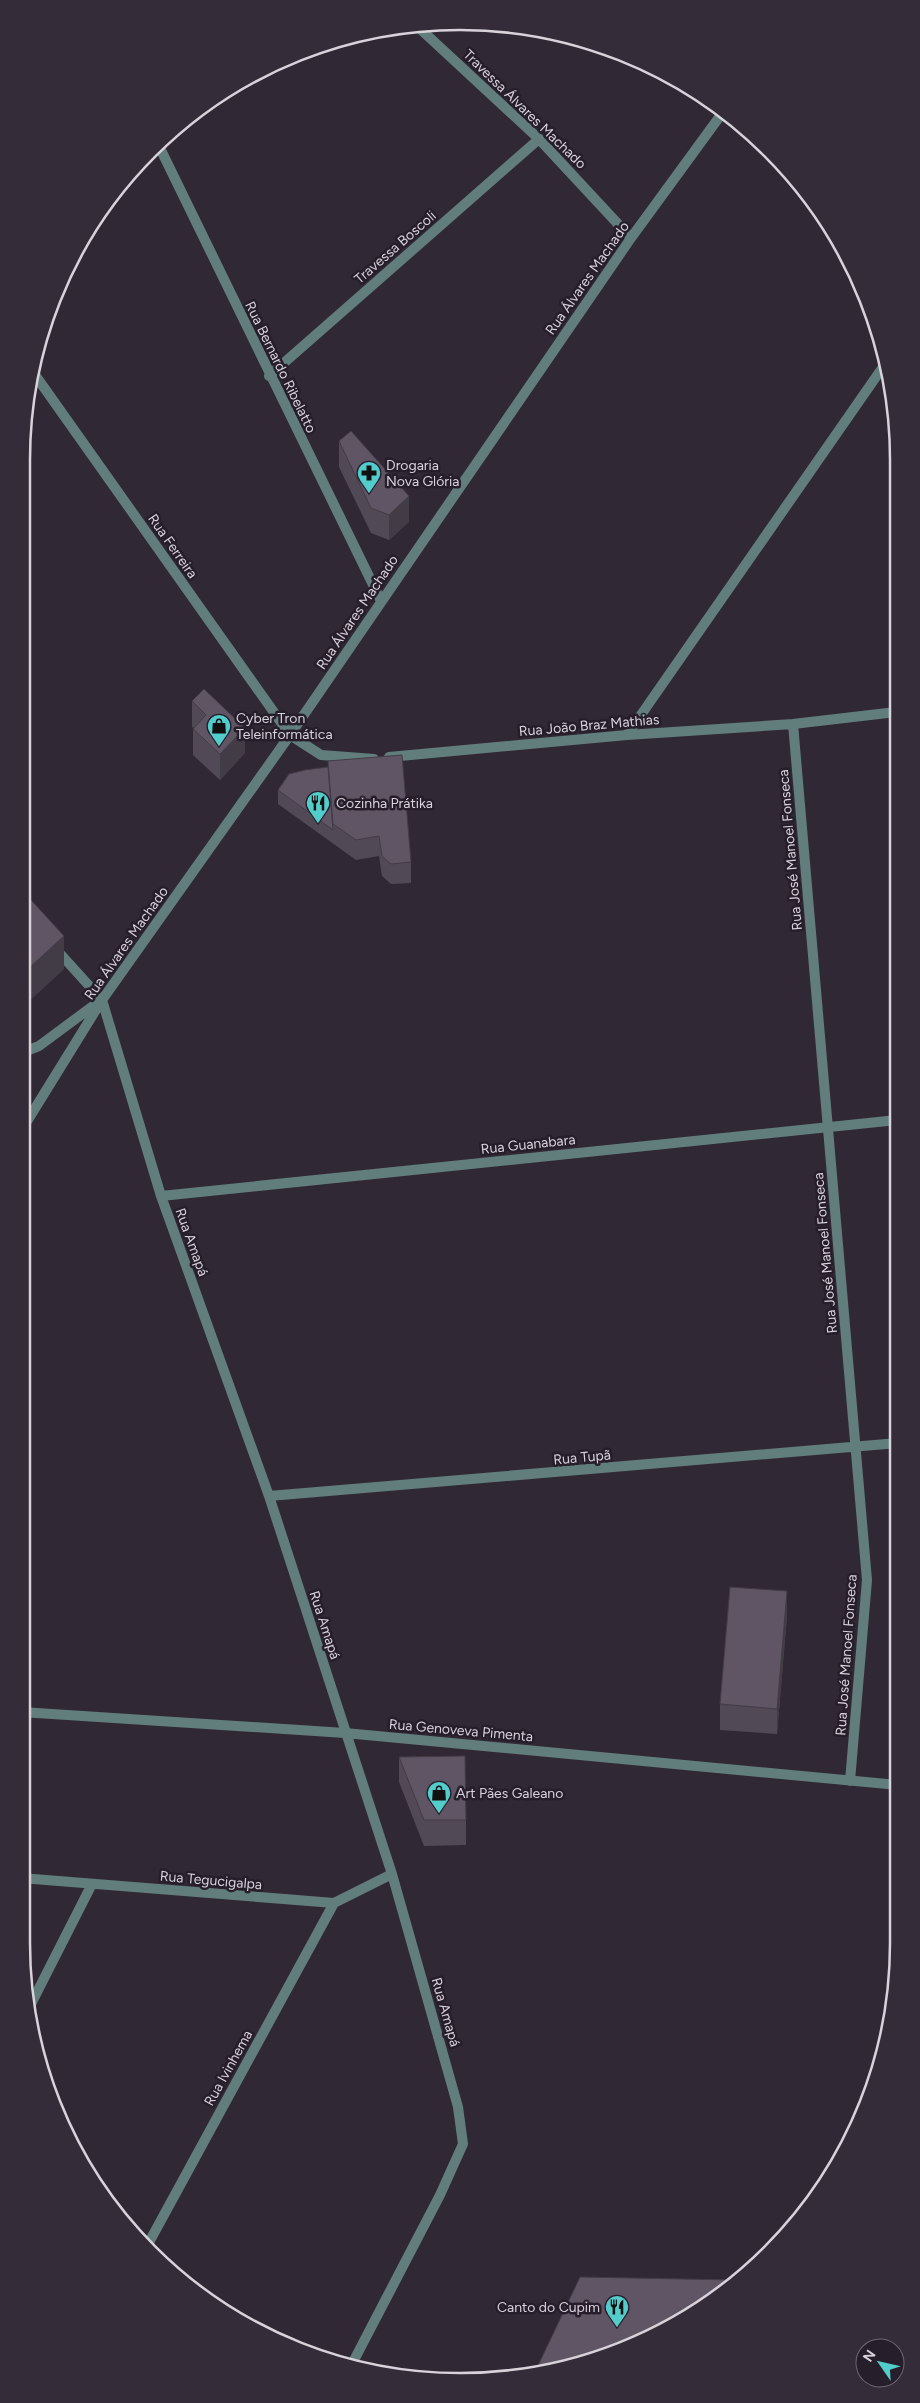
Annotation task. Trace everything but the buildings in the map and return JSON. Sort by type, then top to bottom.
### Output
[{"type":"street","name":"Travessa Álvares Machado","points":[[424,32],[539,139],[631,238]]},
{"type":"street","name":"Rua Álvares Machado","points":[[30,1116],[102,1000],[290,736],[631,238],[719,117]]},
{"type":"street","name":"Travessa Boscoli","points":[[269,376],[539,139]]},
{"type":"street","name":"Rua Bernardo Ribelatto","points":[[161,151],[269,376],[381,601]]},
{"type":"street","points":[[627,735],[881,370]]},
{"type":"street","name":"Rua Ferreira","points":[[38,379],[290,736]]},
{"type":"street","name":"Rua João Braz Mathias","points":[[290,736],[321,755],[369,759],[627,735],[793,724],[890,713]]},
{"type":"street","name":"Rua José Manoel Fonseca","points":[[793,724],[867,1580],[850,1781]]},
{"type":"street","name":"Rua Amapá","points":[[46,937],[102,1000],[161,1196],[269,1496],[392,1874],[458,2107],[463,2144],[440,2195],[354,2359]]},
{"type":"street","points":[[30,1050],[39,1046],[102,1000]]},
{"type":"street","name":"Rua Guanabara","points":[[161,1196],[890,1121]]},
{"type":"street","name":"Rua Tupã","points":[[269,1496],[890,1444]]},
{"type":"street","name":"Rua Genoveva Pimenta","points":[[30,1713],[345,1733],[890,1784]]},
{"type":"street","points":[[334,1903],[392,1874]]},
{"type":"street","name":"Rua Tegucigalpa","points":[[30,1879],[334,1903]]},
{"type":"street","points":[[34,1998],[92,1884]]},
{"type":"street","name":"Rua Ivinhema","points":[[150,2241],[334,1903]]},
{"type":"place","name":"Drogaria Nova Glória","points":[[369,494]]},
{"type":"place","name":"Cyber Tron Teleinformática","points":[[219,747]]},
{"type":"place","name":"Cozinha Prátika","points":[[318,824]]},
{"type":"place","name":"Art Pães Galeano","points":[[439,1814]]},
{"type":"place","name":"Canto do Cupim","points":[[617,2328]]}]
